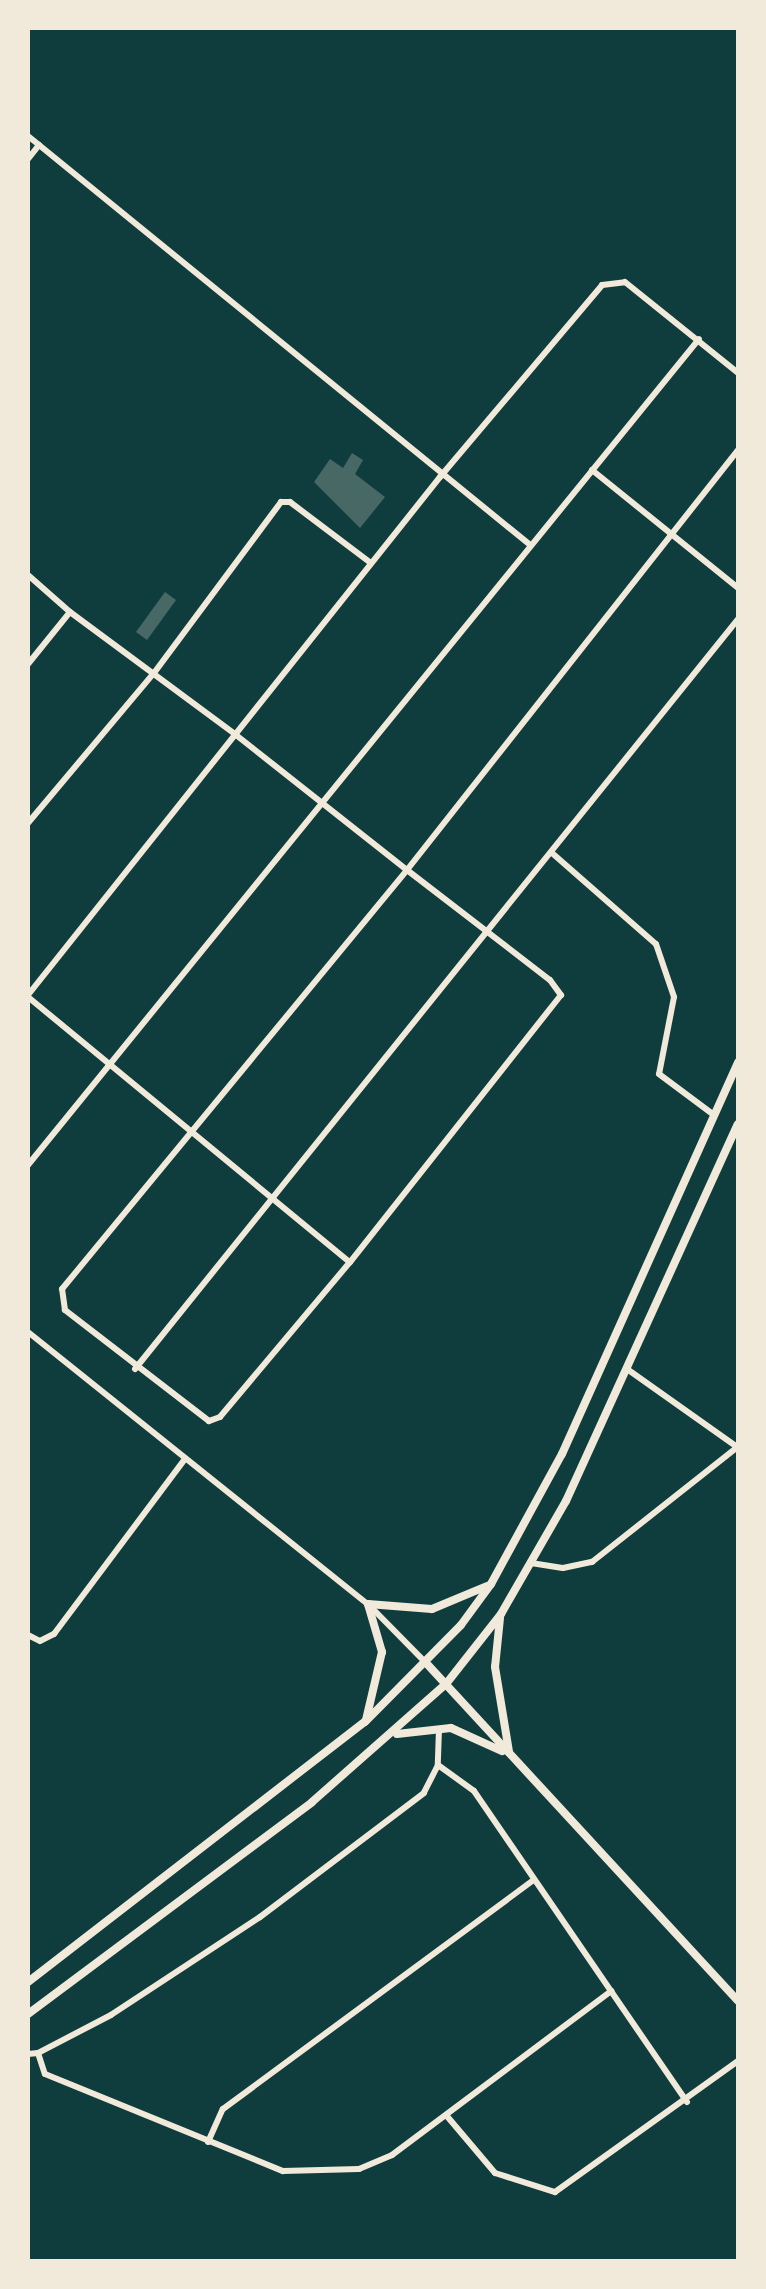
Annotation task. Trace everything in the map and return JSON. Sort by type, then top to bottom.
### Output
[{"type":"street","points":[[28,136],[440,477],[529,544]]},
{"type":"street","points":[[28,159],[39,145]]},
{"type":"street","points":[[350,1262],[107,1067],[28,996],[440,477],[602,284],[625,282],[738,373]]},
{"type":"street","points":[[28,1165],[699,339]]},
{"type":"street","points":[[28,576],[321,801],[406,870],[488,934],[561,995],[350,1262],[220,1417],[202,1420],[135,1370],[59,1299],[406,870],[738,450]]},
{"type":"street","points":[[592,470],[738,588]]},
{"type":"street","points":[[28,824],[154,673],[281,502],[290,502],[371,564]]},
{"type":"street","points":[[28,664],[70,612]]},
{"type":"street","points":[[135,1370],[738,620]]},
{"type":"street","points":[[552,853],[656,944],[674,996],[659,1074],[714,1115]]},
{"type":"street","points":[[28,1982],[366,1722],[428,1665],[491,1584],[562,1454],[738,1062]]},
{"type":"street","points":[[28,2014],[396,1734],[446,1684],[501,1614],[531,1563],[627,1369],[738,1124]]},
{"type":"street","points":[[28,1332],[368,1604],[738,2001]]},
{"type":"street","points":[[531,1563],[563,1568],[592,1562],[737,1448],[627,1369]]},
{"type":"street","points":[[28,1635],[40,1641],[54,1634],[186,1459]]},
{"type":"street","points":[[368,1604],[446,1607],[491,1584]]},
{"type":"street","points":[[366,1722],[382,1652],[368,1604]]},
{"type":"street","points":[[501,1614],[494,1668],[510,1756]]},
{"type":"street","points":[[396,1734],[440,1728],[466,1732],[510,1756]]},
{"type":"street","points":[[28,2054],[38,2053],[111,2015],[260,1917],[412,1803],[438,1764],[440,1728]]},
{"type":"street","points":[[438,1764],[474,1791],[687,2102]]},
{"type":"street","points":[[208,2142],[223,2108],[534,1880]]},
{"type":"street","points":[[38,2053],[52,2079],[283,2171],[359,2169],[392,2156],[611,1991]]},
{"type":"street","points":[[446,2115],[495,2172],[544,2193],[570,2183],[687,2102],[738,2061]]},
{"type":"building","points":[[352,453],[363,460],[355,474],[385,497],[360,528],[314,482],[330,459],[343,468]]},
{"type":"building","points":[[165,592],[176,600],[147,640],[136,632]]}]
